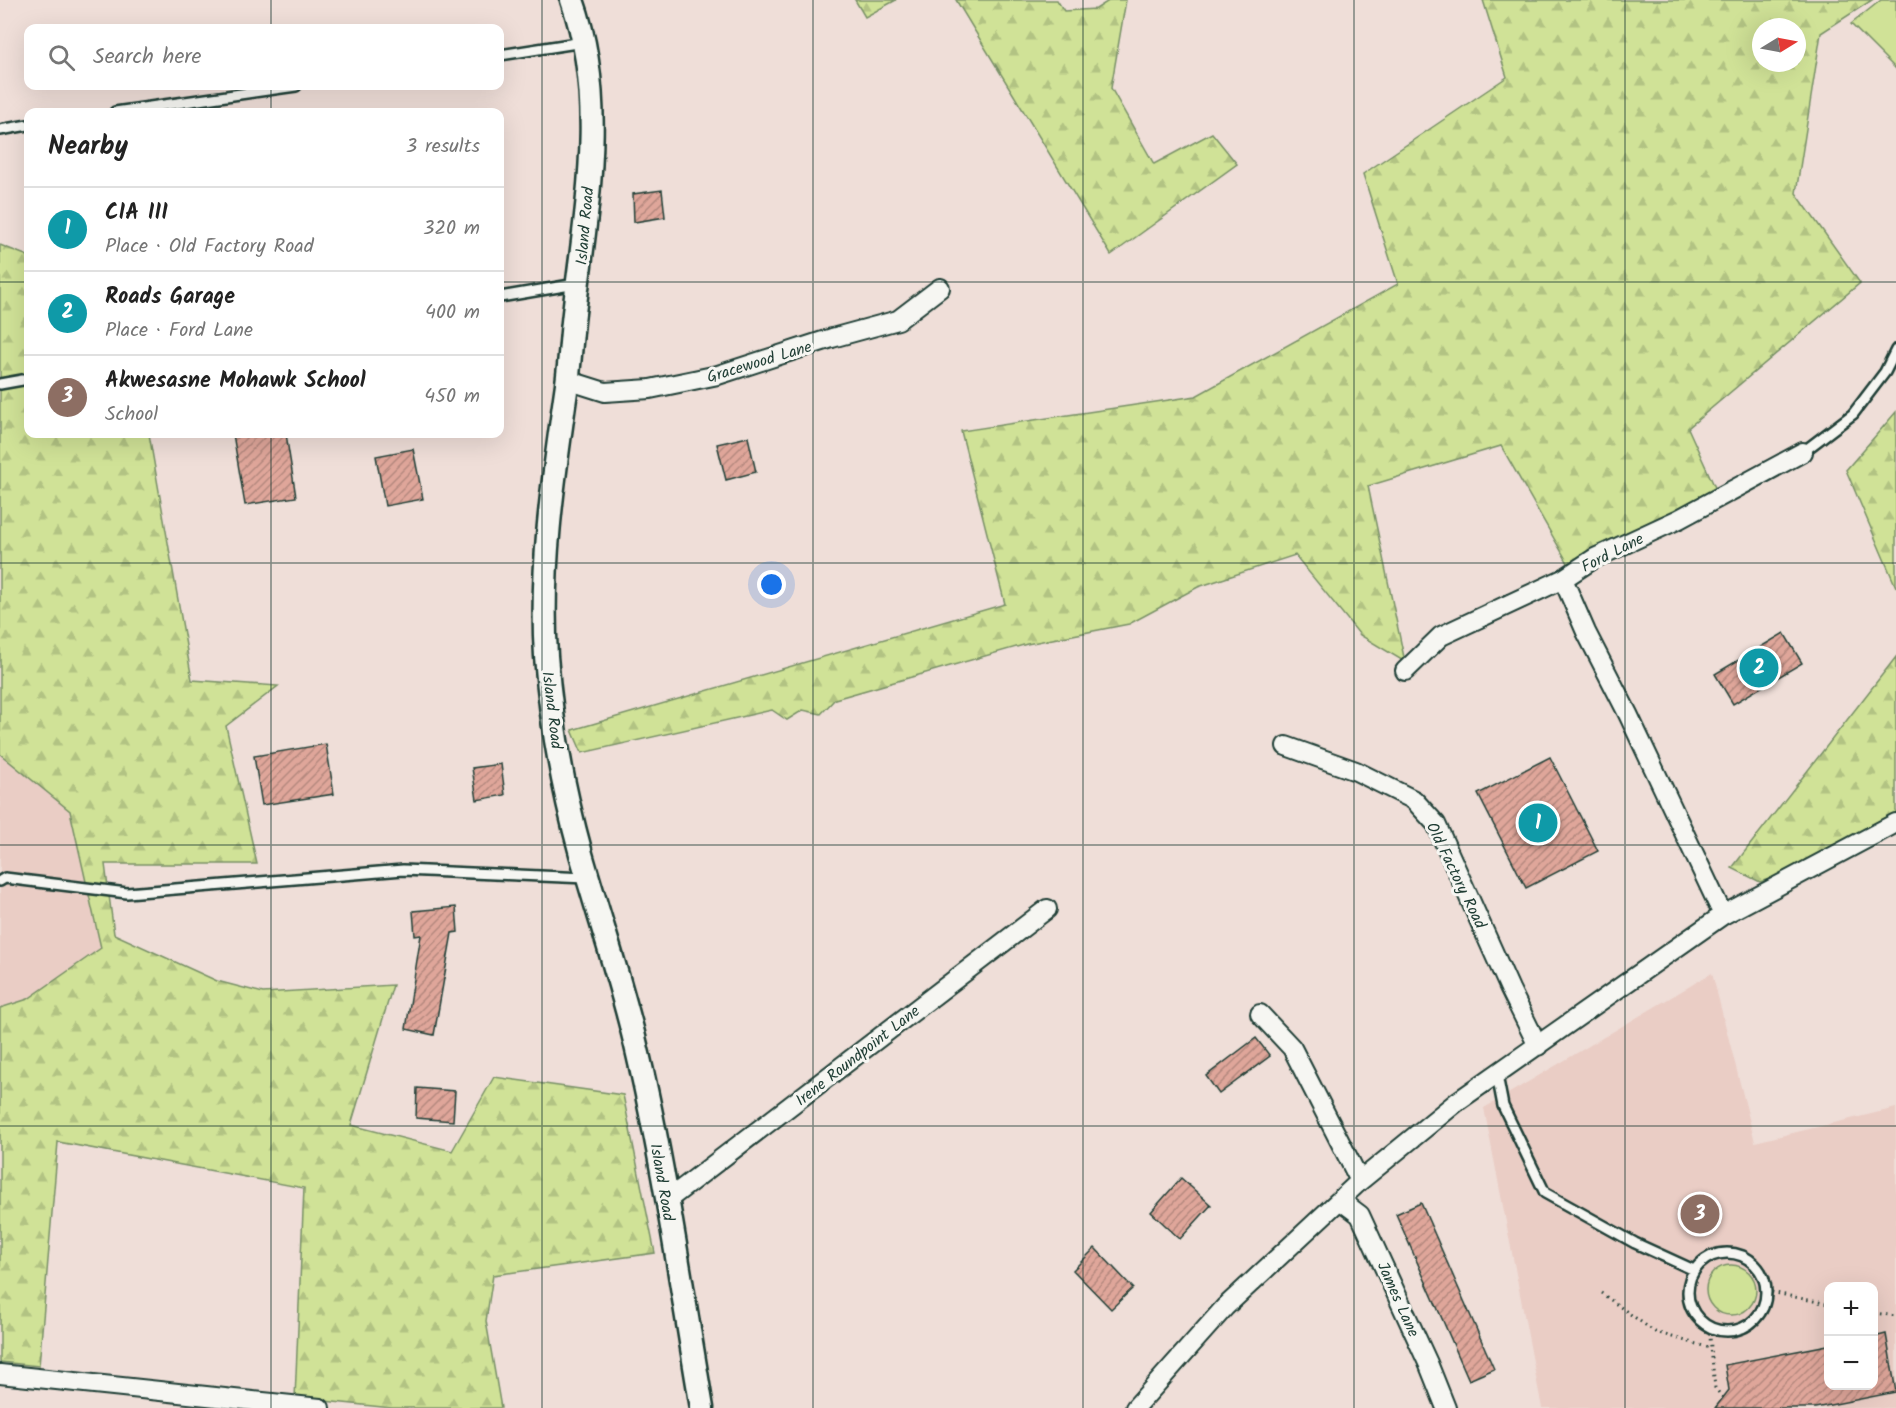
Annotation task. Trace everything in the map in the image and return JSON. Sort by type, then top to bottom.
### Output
[{"type":"street","name":"Island Road","points":[[572,0],[590,70],[592,130],[583,251],[548,518],[545,587],[546,653],[552,718],[564,784],[588,878],[638,1051],[702,1408]]},
{"type":"street","name":"Gracewood Lane","points":[[567,380],[605,392],[650,389],[718,375],[832,338],[898,320],[940,288]]},
{"type":"street","name":"Ford Lane","points":[[1723,915],[1628,714],[1586,632],[1563,579],[1595,558],[1679,519],[1803,452]]},
{"type":"street","points":[[1405,671],[1441,636],[1563,579]]},
{"type":"street","name":"Old Factory Road","points":[[1286,746],[1356,771],[1414,800],[1436,825],[1538,1046]]},
{"type":"street","points":[[1135,1408],[1225,1307],[1360,1181],[1458,1101],[1723,915],[1896,823]]},
{"type":"street","name":"Irene Roundpoint Lane","points":[[666,1201],[1047,909]]},
{"type":"street","points":[[1260,1014],[1292,1048],[1360,1181]]},
{"type":"street","name":"James Lane","points":[[1340,1200],[1360,1215],[1428,1363],[1446,1408]]},
{"type":"street","points":[[0,1374],[320,1408]]},
{"type":"lane","points":[[504,54],[584,42]]},
{"type":"lane","points":[[143,108],[268,90]]},
{"type":"lane","points":[[0,130],[24,126]]},
{"type":"lane","points":[[504,296],[578,283]]},
{"type":"lane","name":"Ford Lane","points":[[1803,452],[1853,414],[1885,372],[1896,350]]},
{"type":"lane","points":[[0,384],[24,380]]},
{"type":"lane","points":[[0,880],[5,878],[127,893],[403,870],[588,878]]},
{"type":"lane","points":[[1497,1075],[1503,1106],[1545,1193],[1635,1243],[1694,1270]]},
{"type":"lane","points":[[1726,1252],[1749,1259],[1764,1279],[1766,1291],[1764,1304],[1758,1316],[1748,1325],[1736,1330],[1722,1331],[1709,1327],[1698,1319],[1691,1308],[1688,1288],[1694,1270],[1702,1261],[1726,1252]]},
{"type":"path","points":[[1766,1291],[1824,1303]]},
{"type":"path","points":[[1601,1293],[1655,1332],[1710,1348]]},
{"type":"path","points":[[1878,1314],[1896,1316]]},
{"type":"path","points":[[1709,1327],[1715,1388],[1723,1398]]},
{"type":"shaded area","points":[[0,754],[70,811],[101,949],[28,999],[0,1008]]},
{"type":"shaded area","points":[[1712,973],[1755,1142],[1896,1108],[1896,1408],[1542,1408],[1484,1108]]},
{"type":"green space","points":[[855,0],[896,0],[865,17]]},
{"type":"green space","points":[[956,0],[1057,0],[1064,11],[1096,9],[1110,0],[1126,0],[1111,88],[1154,164],[1212,133],[1237,164],[1111,255]]},
{"type":"green space","points":[[1483,0],[1872,0],[1821,33],[1796,193],[1860,283],[1688,428],[1717,492],[1568,563],[1501,446],[1368,486],[1405,662],[1360,635],[1295,555],[1198,587],[1129,624],[1027,644],[835,699],[821,714],[803,710],[787,720],[772,710],[582,753],[572,730],[1005,604],[961,431],[1196,396],[1398,284],[1363,174],[1507,77]]},
{"type":"green space","points":[[1881,0],[1896,0],[1896,69],[1851,24]]},
{"type":"green space","points":[[0,245],[24,254],[24,438],[150,438],[192,680],[278,686],[226,726],[257,864],[105,864],[114,934],[217,981],[263,993],[393,985],[351,1125],[452,1151],[494,1077],[623,1095],[655,1253],[493,1275],[486,1321],[501,1408],[392,1408],[295,1398],[304,1188],[58,1142],[39,1366],[0,1362],[0,1008],[28,999],[101,948],[70,811],[0,754]]},
{"type":"green space","points":[[1896,412],[1896,587],[1846,470]]},
{"type":"green space","points":[[1896,657],[1896,824],[1818,863],[1760,882],[1732,868]]},
{"type":"green space","points":[[1731,1265],[1740,1267],[1751,1276],[1756,1290],[1754,1299],[1745,1310],[1731,1315],[1722,1313],[1711,1304],[1706,1290],[1708,1281],[1717,1270]]},
{"type":"building","points":[[662,190],[665,217],[634,222],[633,194]]},
{"type":"building","points":[[748,437],[756,472],[726,480],[717,444]]},
{"type":"building","points":[[234,438],[287,438],[296,497],[245,505]]},
{"type":"building","points":[[413,449],[423,499],[385,506],[376,456]]},
{"type":"building","points":[[1784,633],[1802,663],[1733,704],[1715,674]]},
{"type":"building","points":[[326,744],[334,794],[262,805],[254,756]]},
{"type":"building","points":[[1550,757],[1598,851],[1526,888],[1478,794]]},
{"type":"building","points":[[501,764],[505,795],[477,800],[472,768]]},
{"type":"building","points":[[456,907],[458,932],[452,933],[434,1035],[406,1029],[421,935],[415,936],[413,911]]},
{"type":"building","points":[[1256,1038],[1270,1056],[1219,1094],[1206,1076]]},
{"type":"building","points":[[417,1088],[455,1091],[453,1121],[416,1118]]},
{"type":"building","points":[[1181,1178],[1211,1205],[1180,1239],[1151,1212]]},
{"type":"building","points":[[1421,1203],[1494,1369],[1469,1380],[1396,1214]]},
{"type":"building","points":[[1095,1248],[1133,1288],[1111,1309],[1073,1270]]},
{"type":"building","points":[[1886,1334],[1896,1392],[1815,1408],[1715,1408],[1729,1390],[1725,1365],[1824,1346],[1824,1390],[1878,1390],[1878,1336]]},
{"type":"place","name":"Roads Garage","points":[[1759,668]]},
{"type":"place","name":"CIA III","points":[[1538,823]]},
{"type":"place","name":"Akwesasne Mohawk School","points":[[1700,1214]]}]
